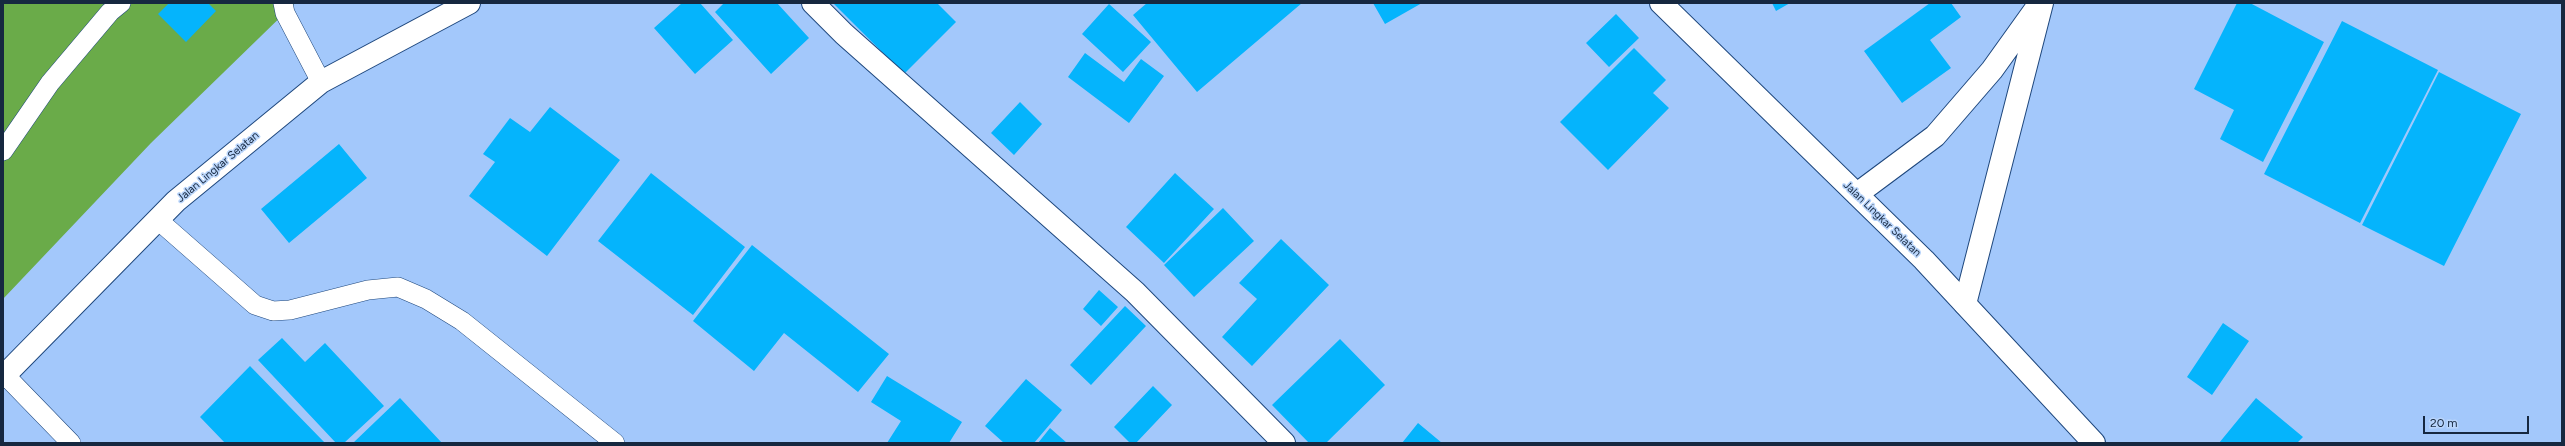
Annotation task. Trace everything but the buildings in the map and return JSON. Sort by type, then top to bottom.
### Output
[{"type":"main road","name":"Jalan Lingkar Selatan","points":[[4,376],[176,201],[321,82],[469,3]]},
{"type":"main road","points":[[813,3],[844,34],[1135,292],[1284,443]]},
{"type":"main road","name":"Jalan Lingkar Selatan","points":[[1661,3],[1857,194],[1965,304],[2094,443]]},
{"type":"main road","points":[[1857,194],[1935,136],[1992,70],[2041,3]]},
{"type":"main road","points":[[1965,304],[2041,3]]},
{"type":"lane","points":[[3,151],[50,83],[110,12],[121,3]]},
{"type":"lane","points":[[283,3],[285,13],[321,82]]},
{"type":"lane","points":[[158,220],[255,305],[273,312],[290,310],[368,290],[398,288],[426,299],[462,321],[616,443]]},
{"type":"lane","points":[[4,376],[71,443]]},
{"type":"green space","points":[[3,3],[295,3],[151,143],[3,299]]}]
